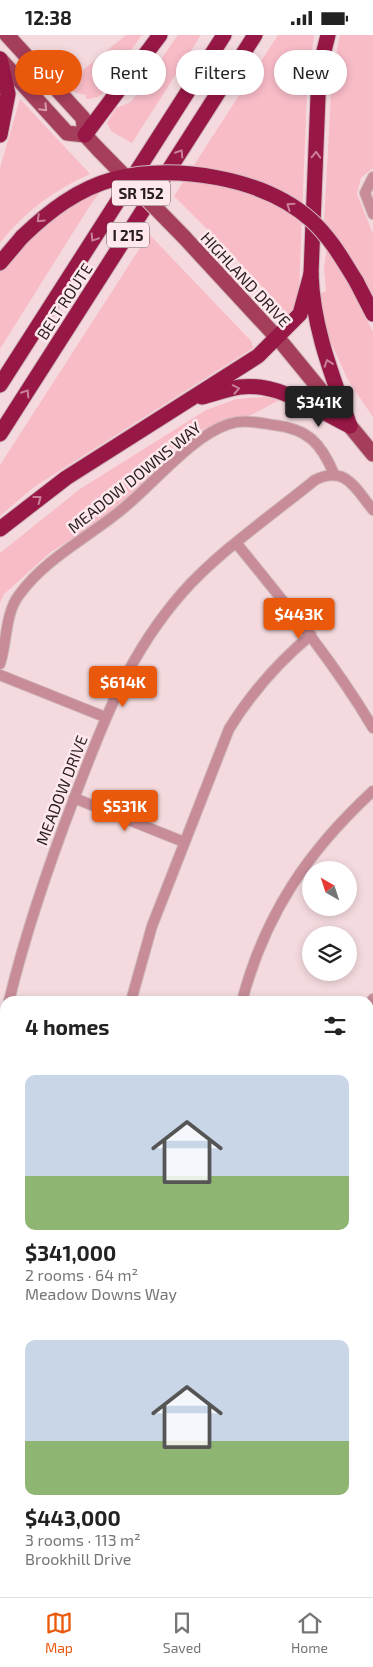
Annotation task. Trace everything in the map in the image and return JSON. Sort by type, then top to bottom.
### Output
[{"type":"highway","points":[[85,135],[160,35]]},
{"type":"highway","name":"BELT ROUTE","points":[[0,385],[224,35]]},
{"type":"highway","name":"BELT ROUTE","points":[[0,434],[255,35]]},
{"type":"highway","points":[[328,35],[319,71],[311,274],[312,306],[324,352],[350,426]]},
{"type":"highway","points":[[0,59],[8,94],[0,135]]},
{"type":"highway","points":[[0,263],[22,237],[50,210],[81,193],[114,179],[153,174],[196,174],[245,183],[281,199],[311,220],[338,252],[373,314]]},
{"type":"highway","points":[[0,529],[66,478],[258,356],[300,314],[311,274]]},
{"type":"highway","points":[[188,401],[241,387],[264,388],[292,397],[350,426]]},
{"type":"main road","name":"HIGHLAND DRIVE","points":[[7,35],[83,118],[85,135],[278,338],[373,454]]},
{"type":"main road","name":"HIGHLAND DRIVE","points":[[0,59],[68,133],[85,135]]},
{"type":"street","points":[[373,177],[366,187],[365,193],[373,214]]},
{"type":"street","name":"MEADOW DOWNS WAY","points":[[0,664],[12,608],[17,597],[30,581],[56,558],[122,509],[209,434],[229,424],[246,421],[298,429],[311,437],[326,456],[334,474]]},
{"type":"street","points":[[334,474],[343,476],[351,483],[373,510]]},
{"type":"street","name":"MEADOW DRIVE","points":[[10,996],[36,899],[105,717],[139,650],[183,591],[315,480],[334,474]]},
{"type":"street","points":[[237,544],[311,635],[357,700],[373,728]]},
{"type":"street","points":[[132,996],[152,926],[229,729],[246,700],[267,675],[311,635]]},
{"type":"street","points":[[0,675],[105,717]]},
{"type":"street","points":[[244,996],[262,943],[283,898],[315,851],[340,822],[373,791]]},
{"type":"street","points":[[74,798],[184,842]]},
{"type":"shaded area","points":[[126,35],[142,35],[131,50],[108,50]]},
{"type":"shaded area","points":[[178,35],[201,35],[191,50],[176,50],[176,74],[166,90],[166,52]]},
{"type":"shaded area","points":[[278,35],[314,35],[312,50],[274,50],[274,95],[307,95],[299,292],[294,312],[288,315],[229,251],[174,196],[239,95],[264,95],[264,57]]},
{"type":"shaded area","points":[[340,35],[373,35],[373,168],[361,178],[357,194],[373,234],[373,299],[343,245],[324,223],[331,95],[347,95],[347,50],[337,50]]},
{"type":"shaded area","points":[[92,63],[92,95],[100,95],[98,97],[86,99],[86,95],[82,94],[82,71]]},
{"type":"shaded area","points":[[136,95],[163,95],[132,143],[111,131],[107,123],[116,108],[131,102]]},
{"type":"shaded area","points":[[20,99],[90,174],[64,187],[41,203],[19,221],[0,243],[0,168]]},
{"type":"shaded area","points":[[101,191],[0,349],[0,268],[52,209]]},
{"type":"shaded area","points":[[149,234],[252,342],[253,348],[34,487],[0,516],[0,465]]},
{"type":"shaded area","points":[[327,246],[338,262],[373,332],[373,417],[348,380],[332,345],[329,345],[318,294],[326,291],[324,269]]},
{"type":"shaded area","points":[[265,397],[279,400],[251,415],[203,429],[171,450],[175,454],[100,521],[51,552],[4,594],[0,603],[0,553],[80,489],[206,410],[236,399]]}]
